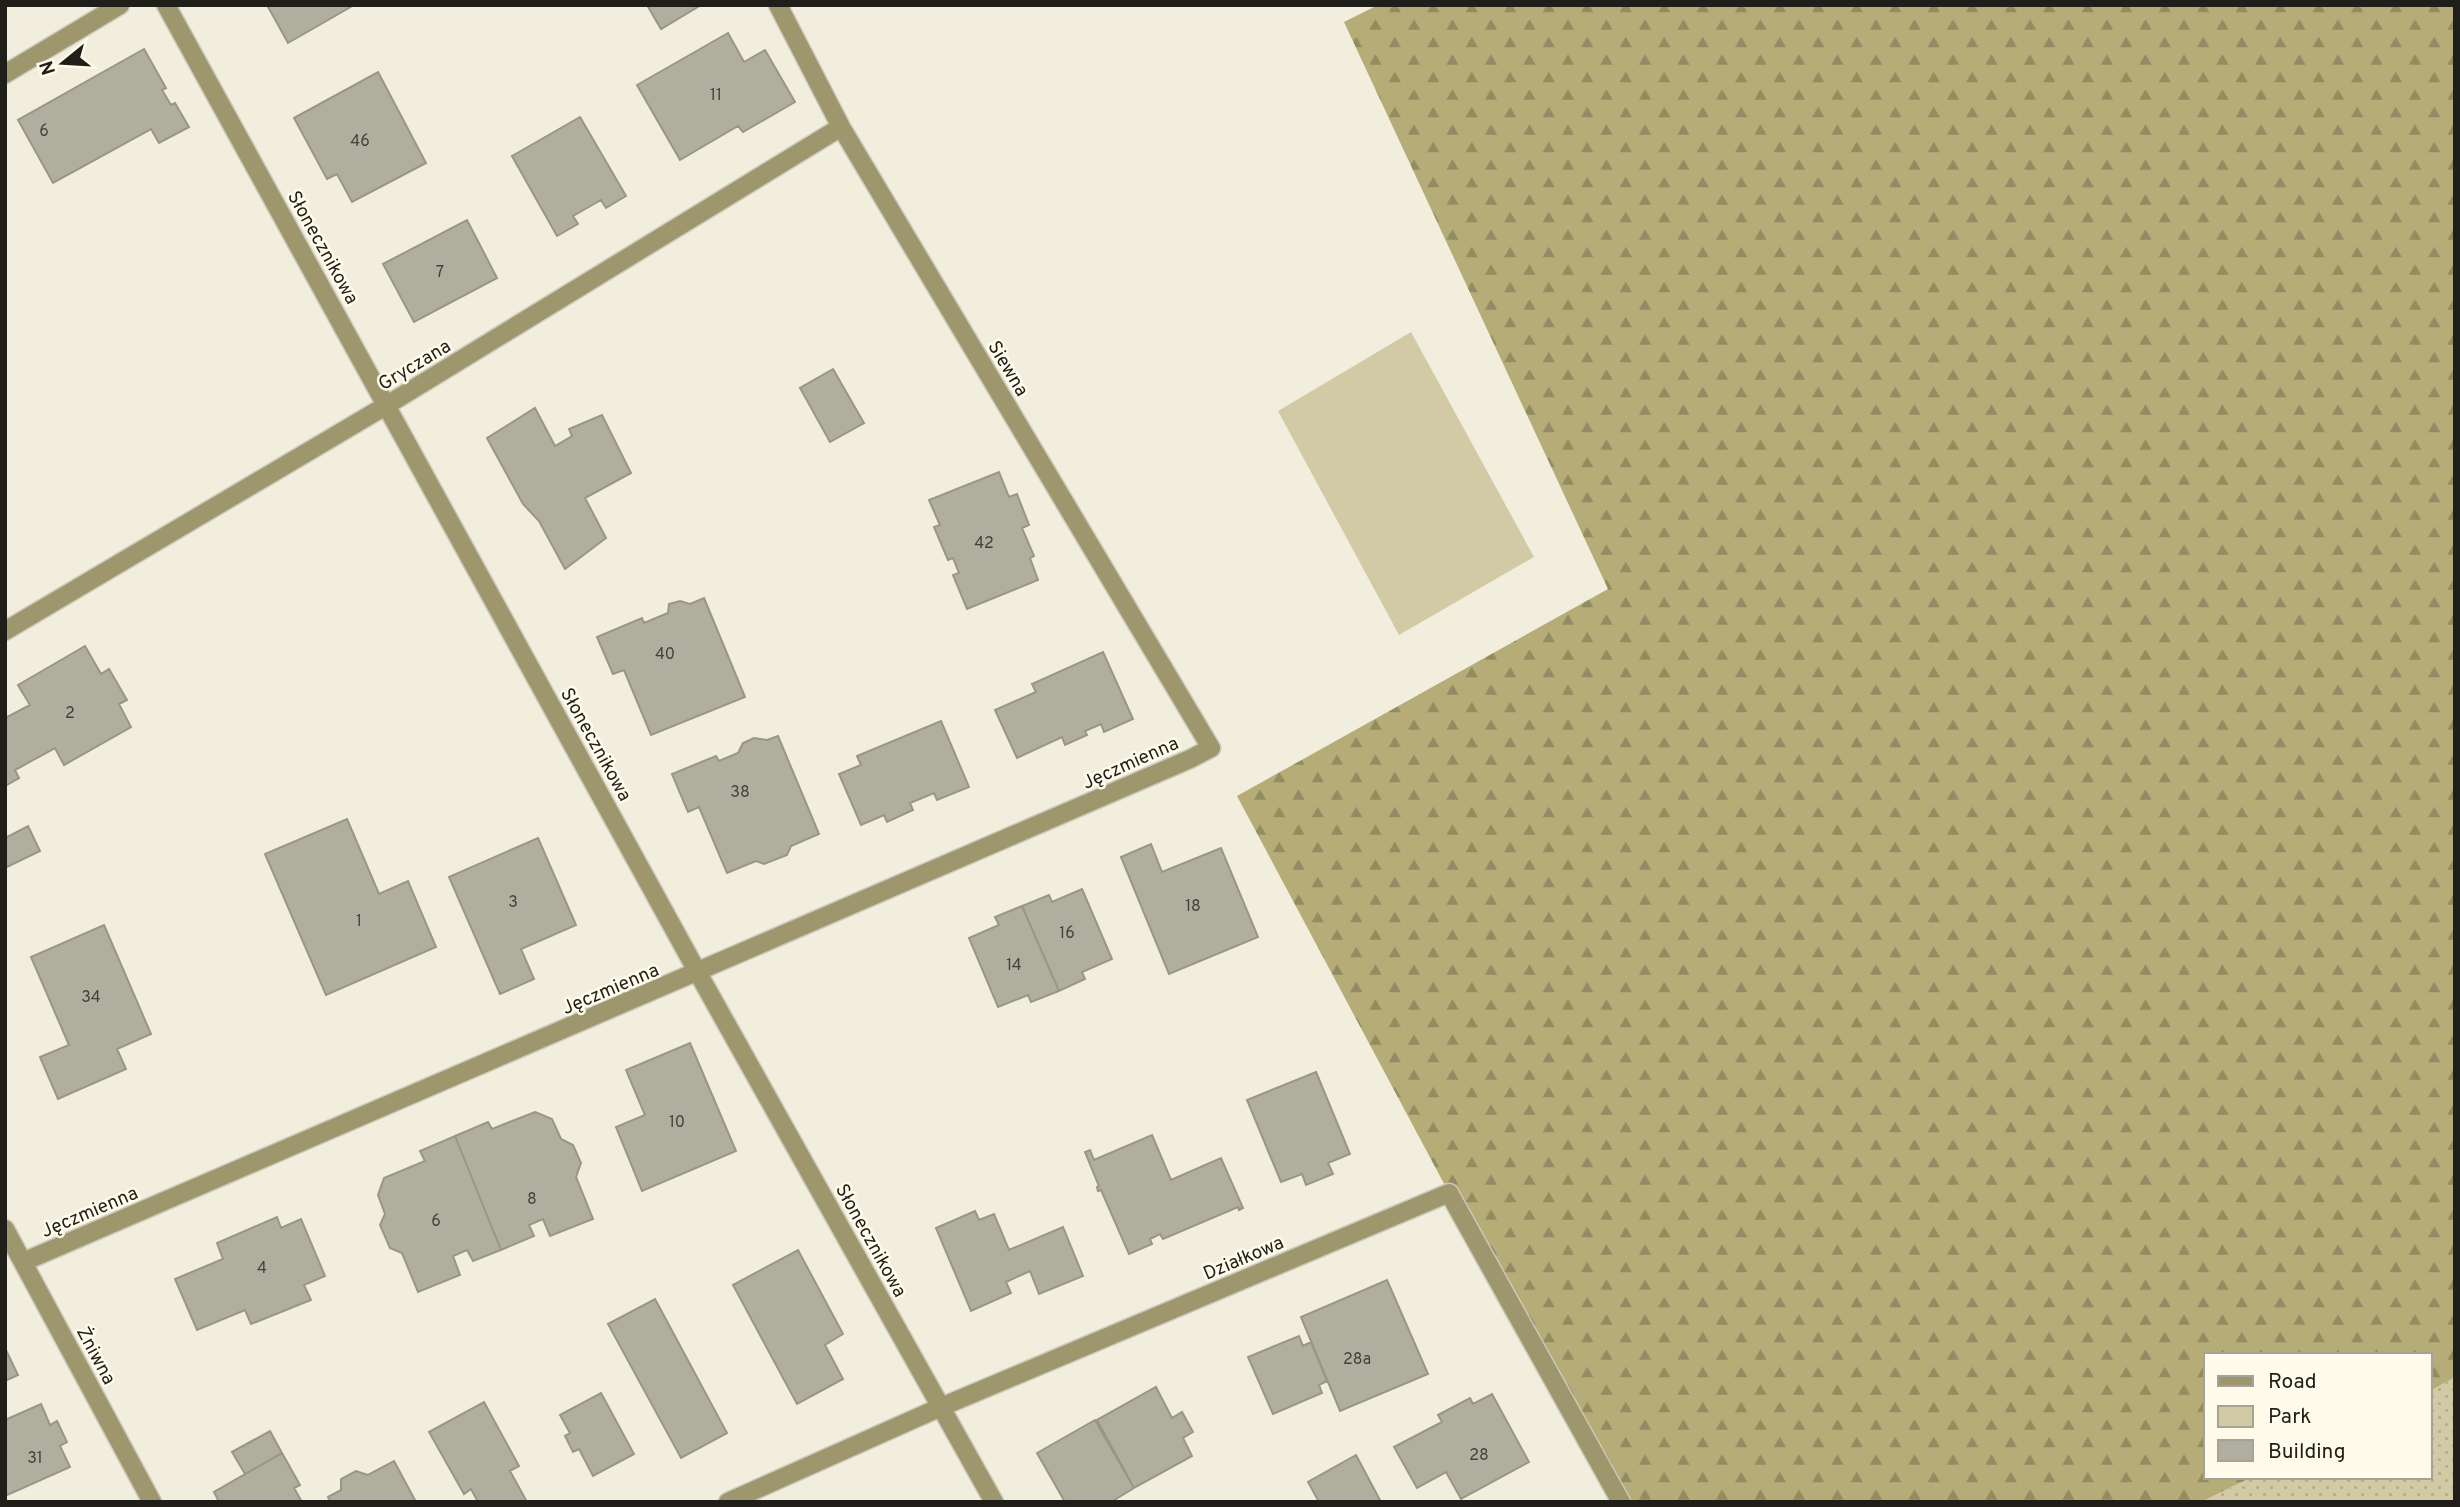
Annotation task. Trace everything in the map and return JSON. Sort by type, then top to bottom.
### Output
[{"type":"street","points":[[5,74],[120,5]]},
{"type":"street","name":"Słonecznikowa","points":[[166,5],[698,973],[994,1502]]},
{"type":"street","name":"Siewna","points":[[778,5],[841,127],[1211,748]]},
{"type":"street","name":"Gryczana","points":[[5,631],[387,405],[841,127]]},
{"type":"street","name":"Jęczmienna","points":[[23,1262],[698,973],[1211,748]]},
{"type":"street","name":"Działkowa","points":[[728,1502],[941,1408],[1449,1193],[1621,1502]]},
{"type":"street","name":"Żniwna","points":[[5,1229],[152,1502]]},
{"type":"green space","points":[[1378,5],[2455,5],[2455,1377],[2432,1390],[2432,1353],[2204,1353],[2204,1479],[2248,1479],[2201,1502],[1621,1502],[1449,1193],[1237,796],[1608,589],[1344,22]]},
{"type":"green space","points":[[1411,332],[1534,557],[1399,635],[1278,411]]},
{"type":"green space","points":[[2455,1377],[2455,1502],[2201,1502],[2248,1479],[2432,1479],[2432,1390]]},
{"type":"building","points":[[267,5],[354,5],[288,43]]},
{"type":"building","points":[[647,5],[701,5],[661,29]]},
{"type":"building","points":[[728,33],[744,62],[765,50],[795,102],[743,132],[738,126],[680,160],[637,85]]},
{"type":"building","points":[[144,49],[166,88],[162,90],[171,105],[175,103],[189,127],[159,143],[151,129],[53,183],[18,120]]},
{"type":"building","points":[[378,72],[426,163],[352,202],[337,174],[327,179],[294,118]]},
{"type":"building","points":[[580,117],[626,196],[606,208],[601,200],[573,216],[578,224],[557,236],[512,156]]},
{"type":"building","points":[[467,220],[497,278],[414,322],[383,264]]},
{"type":"building","points":[[833,369],[864,423],[830,442],[800,388]]},
{"type":"building","points":[[535,408],[555,446],[572,436],[569,429],[602,415],[631,473],[585,498],[606,538],[565,569],[539,521],[523,504],[487,438]]},
{"type":"building","points":[[999,472],[1009,497],[1017,494],[1029,525],[1022,528],[1034,556],[1030,558],[1038,580],[967,609],[953,575],[959,573],[953,558],[948,560],[934,527],[940,525],[929,500]]},
{"type":"building","points":[[704,598],[745,697],[651,735],[624,670],[613,674],[597,637],[642,618],[644,623],[668,613],[669,604],[680,601],[690,604]]},
{"type":"building","points":[[85,646],[101,674],[109,669],[127,700],[119,704],[131,727],[64,765],[55,748],[15,770],[19,778],[5,786],[5,718],[30,705],[18,685]]},
{"type":"building","points":[[1103,652],[1133,719],[1104,732],[1101,724],[1085,731],[1087,735],[1065,745],[1062,737],[1017,758],[995,710],[1036,692],[1032,684]]},
{"type":"building","points":[[941,721],[969,787],[937,800],[934,793],[910,803],[913,810],[887,822],[884,815],[861,825],[839,774],[861,765],[857,756]]},
{"type":"building","points":[[778,736],[819,834],[791,846],[787,855],[764,864],[756,861],[727,873],[699,807],[688,812],[672,774],[716,756],[719,761],[738,753],[743,743],[754,738],[767,740]]},
{"type":"building","points":[[347,819],[379,894],[408,881],[436,947],[326,995],[265,854]]},
{"type":"building","points":[[28,826],[40,851],[5,868],[5,838]]},
{"type":"building","points":[[538,838],[576,925],[521,949],[534,979],[500,994],[449,877]]},
{"type":"building","points":[[1151,844],[1162,872],[1221,848],[1258,937],[1169,974],[1121,857]]},
{"type":"building","points":[[1082,889],[1112,959],[1082,972],[1085,979],[1059,991],[1022,906],[1049,895],[1052,902]]},
{"type":"building","points":[[1022,906],[1059,991],[1031,1002],[1028,995],[998,1007],[969,938],[999,925],[995,917]]},
{"type":"building","points":[[104,925],[151,1034],[117,1049],[126,1069],[58,1099],[40,1057],[69,1045],[31,957]]},
{"type":"building","points":[[690,1043],[736,1151],[642,1191],[616,1127],[645,1115],[626,1070]]},
{"type":"building","points":[[1316,1072],[1350,1154],[1328,1163],[1333,1174],[1306,1185],[1302,1174],[1281,1182],[1247,1100]]},
{"type":"building","points":[[535,1112],[552,1119],[561,1139],[573,1145],[581,1163],[576,1177],[593,1219],[550,1236],[543,1219],[529,1225],[534,1236],[501,1250],[455,1136],[488,1122],[492,1129]]},
{"type":"building","points":[[1152,1135],[1171,1180],[1221,1158],[1243,1208],[1239,1210],[1238,1207],[1163,1239],[1160,1234],[1150,1239],[1152,1244],[1129,1254],[1101,1190],[1098,1191],[1099,1186],[1085,1152],[1090,1150],[1094,1160]]},
{"type":"building","points":[[455,1136],[501,1250],[473,1261],[467,1250],[453,1256],[460,1275],[418,1292],[402,1253],[390,1248],[380,1225],[385,1214],[378,1195],[384,1178],[425,1161],[420,1151]]},
{"type":"building","points":[[975,1211],[979,1220],[994,1214],[1009,1250],[1063,1227],[1083,1276],[1039,1294],[1030,1271],[1006,1282],[1011,1293],[971,1311],[936,1228]]},
{"type":"building","points":[[277,1217],[281,1228],[301,1219],[325,1276],[304,1285],[311,1300],[251,1324],[245,1310],[197,1330],[175,1279],[223,1259],[217,1243]]},
{"type":"building","points":[[798,1250],[843,1334],[825,1345],[843,1379],[797,1404],[733,1285]]},
{"type":"building","points":[[1387,1280],[1428,1374],[1340,1411],[1301,1317]]},
{"type":"building","points":[[655,1299],[727,1433],[681,1458],[608,1324]]},
{"type":"building","points":[[1299,1336],[1303,1346],[1311,1342],[1327,1381],[1319,1385],[1322,1393],[1273,1414],[1248,1357]]},
{"type":"building","points":[[5,1348],[18,1375],[5,1381]]},
{"type":"building","points":[[1156,1387],[1172,1418],[1182,1412],[1193,1432],[1183,1438],[1192,1456],[1134,1488],[1097,1420]]},
{"type":"building","points":[[601,1393],[634,1454],[593,1476],[579,1449],[573,1452],[565,1436],[570,1433],[560,1415]]},
{"type":"building","points":[[1492,1394],[1529,1462],[1461,1499],[1446,1472],[1417,1488],[1394,1447],[1442,1422],[1438,1415],[1470,1398],[1473,1404]]},
{"type":"building","points":[[484,1402],[519,1466],[510,1471],[527,1502],[478,1502],[471,1489],[464,1494],[429,1432]]},
{"type":"building","points":[[41,1404],[50,1425],[57,1421],[67,1442],[60,1446],[70,1467],[5,1496],[5,1420]]},
{"type":"building","points":[[1095,1420],[1134,1488],[1111,1502],[1065,1502],[1037,1453]]},
{"type":"building","points":[[270,1431],[282,1453],[245,1474],[232,1452]]},
{"type":"building","points":[[282,1453],[300,1485],[294,1488],[302,1502],[219,1502],[214,1492]]},
{"type":"building","points":[[1356,1455],[1381,1502],[1319,1502],[1308,1482]]},
{"type":"building","points":[[394,1461],[416,1502],[330,1502],[328,1497],[341,1490],[341,1479],[356,1471],[368,1475]]}]
